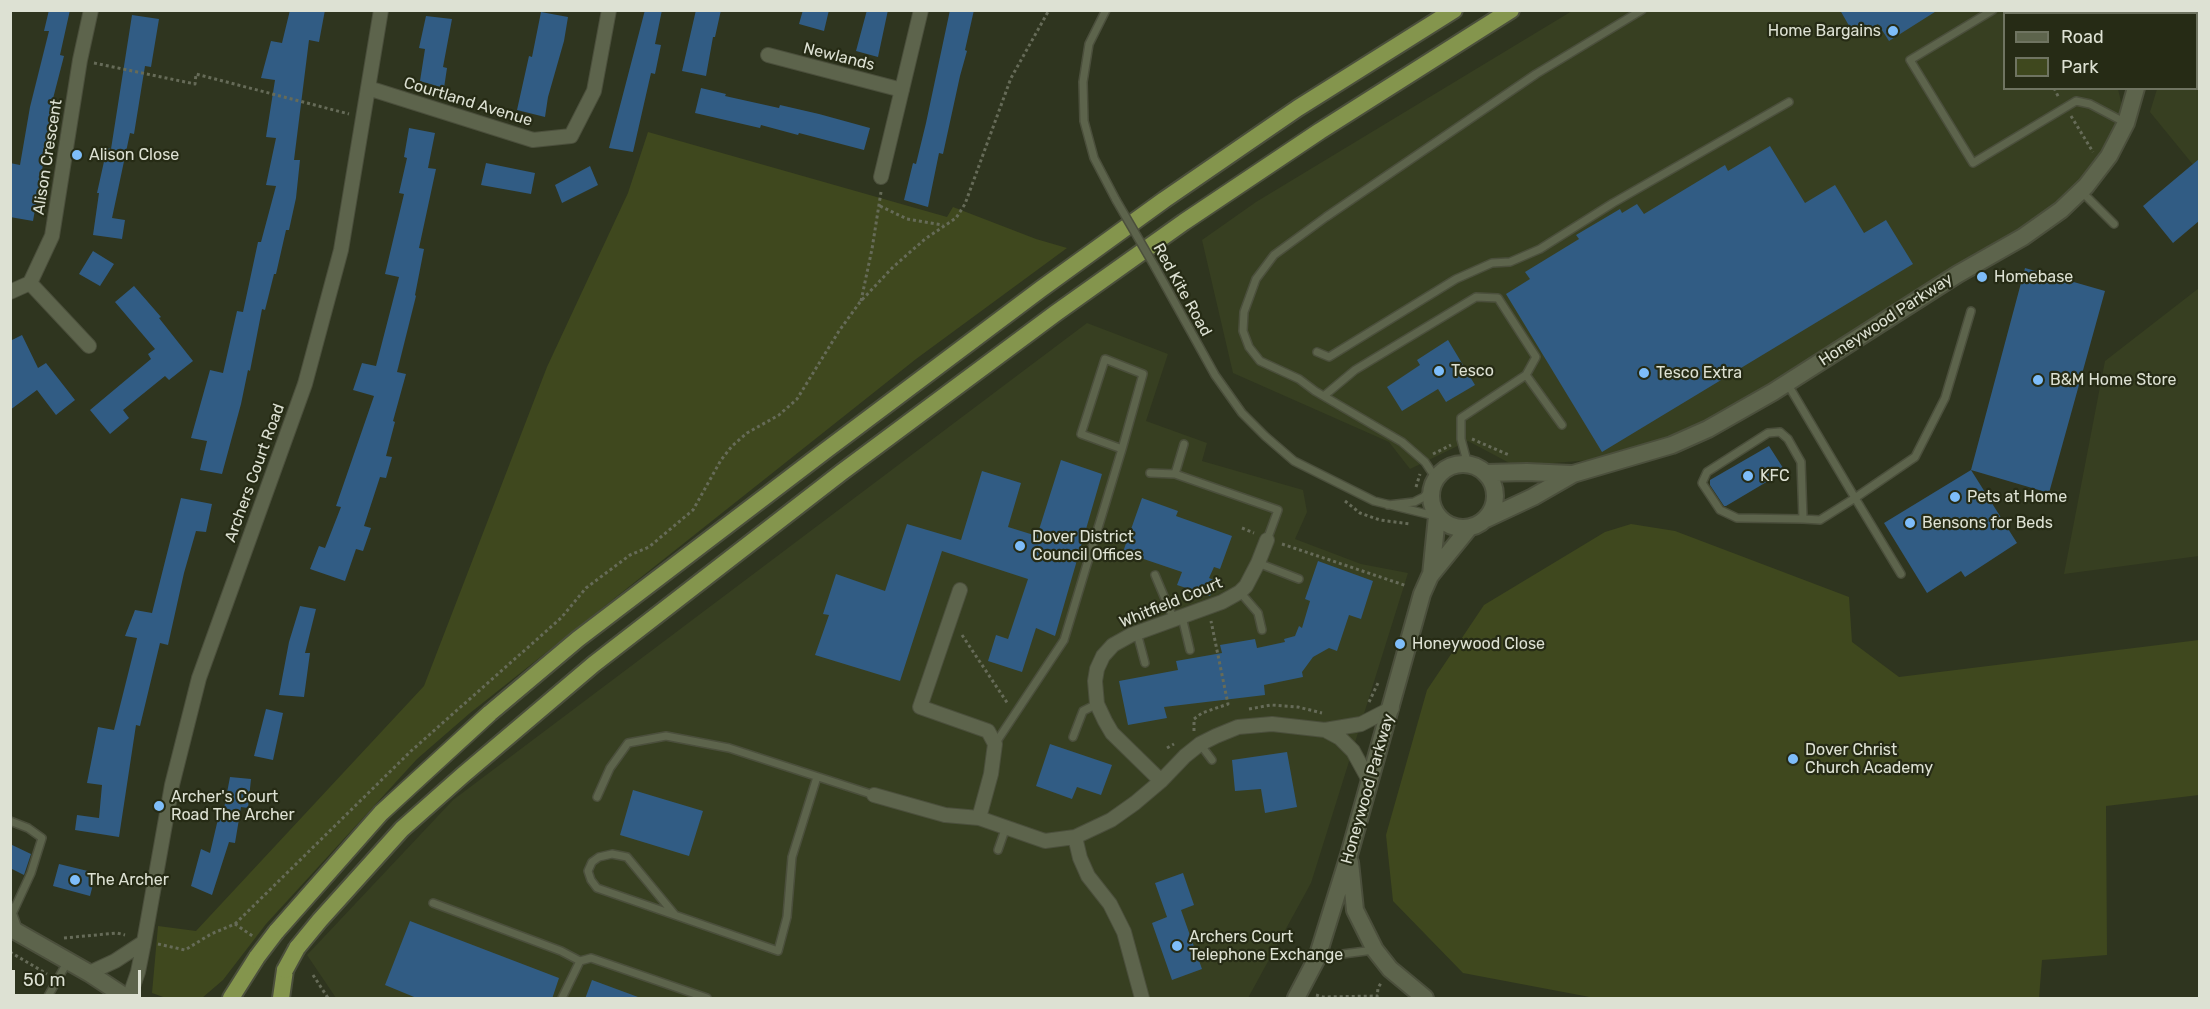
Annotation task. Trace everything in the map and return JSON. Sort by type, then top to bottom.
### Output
[{"type":"highway","points":[[231,999],[257,957],[276,932],[381,813],[490,713],[578,639],[834,444],[1164,200],[1298,108],[1454,10]]},
{"type":"highway","points":[[280,999],[280,988],[285,970],[297,948],[402,829],[594,664],[842,472],[1056,313],[1184,222],[1320,130],[1512,10]]},
{"type":"street","name":"Alison Crescent","points":[[30,283],[52,237],[80,60],[91,10]]},
{"type":"street","name":"Archers Court Road","points":[[128,999],[144,942],[171,785],[197,689],[305,384],[341,250],[381,10]]},
{"type":"street","name":"Courtland Avenue","points":[[368,88],[533,140],[571,136],[594,92],[609,10]]},
{"type":"street","points":[[882,177],[921,10]]},
{"type":"street","name":"Newlands","points":[[768,56],[902,90]]},
{"type":"street","name":"Honeywood Parkway","points":[[1486,519],[1573,474],[1672,445],[1708,429],[1787,383],[1958,274],[2023,237],[2061,210],[2102,166],[2127,123],[2135,90]]},
{"type":"street","points":[[10,292],[30,283],[88,346]]},
{"type":"street","points":[[1458,463],[1468,465],[1485,473],[1492,483],[1496,493],[1492,510],[1486,519],[1469,528],[1451,527],[1437,516],[1430,498],[1431,488],[1441,473],[1450,466],[1458,463]]},
{"type":"street","name":"Honeywood Parkway","points":[[1485,473],[1573,474]]},
{"type":"street","name":"Honeywood Parkway","points":[[1430,576],[1437,516]]},
{"type":"street","name":"Honeywood Parkway","points":[[1296,999],[1317,958],[1392,708],[1422,594],[1430,576],[1469,528]]},
{"type":"street","name":"Whitfield Court","points":[[1161,781],[1112,733],[1097,704],[1095,681],[1103,656],[1113,645],[1137,633],[1178,619],[1240,592],[1246,586],[1258,563],[1267,540]]},
{"type":"street","points":[[960,590],[920,707],[988,731],[995,744],[991,774],[979,818]]},
{"type":"street","points":[[874,795],[945,815],[979,818],[1045,841],[1075,837],[1111,820],[1135,803],[1200,744],[1238,728],[1272,723],[1325,730],[1361,724],[1392,708]]},
{"type":"street","points":[[1325,730],[1340,738],[1353,751],[1370,782]]},
{"type":"street","points":[[1075,837],[1080,858],[1088,876],[1110,904],[1124,932],[1142,999]]},
{"type":"street","points":[[1349,855],[1355,910],[1375,950],[1389,969],[1425,999]]},
{"type":"street","points":[[13,920],[68,961],[128,999]]},
{"type":"street","points":[[89,974],[115,961],[144,942]]},
{"type":"lane","name":"Red Kite Road","points":[[1106,10],[1089,44],[1083,82],[1084,121],[1094,158],[1215,375],[1242,413],[1294,461],[1374,501],[1437,516]]},
{"type":"lane","points":[[1388,505],[1414,502],[1431,488],[1433,474],[1425,462],[1402,442],[1315,391],[1299,379],[1260,361],[1249,347],[1243,331],[1244,312],[1256,279],[1268,261],[1326,217],[1536,74],[1642,10]]},
{"type":"lane","points":[[1993,10],[1910,60],[1973,163],[2076,101],[2090,104],[2127,123]]},
{"type":"lane","points":[[1317,352],[1329,357],[1456,279],[1492,264],[1510,262],[1540,249],[1613,202],[1789,102]]},
{"type":"lane","points":[[2081,191],[2114,224]]},
{"type":"lane","points":[[1325,395],[1355,370],[1476,297],[1498,298],[1536,357],[1526,375],[1461,418],[1461,440],[1468,465]]},
{"type":"lane","points":[[1803,519],[1801,462],[1788,439],[1780,432],[1768,433],[1707,472],[1702,483],[1720,510],[1737,518],[1821,520],[1915,457],[1945,398],[1971,311]]},
{"type":"lane","points":[[995,744],[1064,640],[1122,449],[1143,374],[1105,359],[1081,434],[1122,449]]},
{"type":"lane","points":[[1526,375],[1562,425]]},
{"type":"lane","points":[[1787,383],[1901,574]]},
{"type":"lane","points":[[1175,474],[1184,444]]},
{"type":"lane","points":[[1150,473],[1175,474],[1278,510],[1267,540]]},
{"type":"lane","points":[[1258,563],[1299,579]]},
{"type":"lane","points":[[1155,575],[1191,650]]},
{"type":"lane","points":[[1240,592],[1258,613],[1262,630]]},
{"type":"lane","points":[[1137,633],[1145,663]]},
{"type":"lane","points":[[1073,737],[1083,711],[1097,704]]},
{"type":"lane","points":[[597,796],[610,768],[628,743],[666,736],[729,748],[874,795]]},
{"type":"lane","points":[[1200,744],[1212,760]]},
{"type":"lane","points":[[675,915],[627,857],[612,854],[599,857],[592,862],[588,872],[597,888],[778,951],[787,917],[792,857],[817,777]]},
{"type":"lane","points":[[10,821],[28,828],[42,838],[13,920]]},
{"type":"lane","points":[[998,850],[1006,827]]},
{"type":"lane","points":[[434,903],[561,951],[580,961],[591,958],[601,960],[707,999]]},
{"type":"lane","points":[[1317,958],[1375,950]]},
{"type":"lane","points":[[47,999],[68,961]]},
{"type":"lane","points":[[562,999],[580,961]]},
{"type":"path","points":[[58,939],[117,933],[144,942],[185,950],[211,934],[235,924],[411,751],[561,618],[586,588],[630,555],[649,547],[693,510],[721,460],[732,446],[747,433],[778,415],[797,399],[839,331],[860,302],[893,267],[925,239],[956,218],[965,204],[1011,78],[1049,10]]},
{"type":"path","points":[[80,60],[195,84],[196,74],[363,117]]},
{"type":"path","points":[[2055,90],[2102,166]]},
{"type":"path","points":[[860,302],[873,249],[882,177]]},
{"type":"path","points":[[880,206],[907,219],[945,225]]},
{"type":"path","points":[[1267,540],[1411,587]]},
{"type":"path","points":[[1208,607],[1230,714]]},
{"type":"path","points":[[951,615],[960,633],[1008,705]]},
{"type":"path","points":[[1363,708],[1371,700],[1379,679]]},
{"type":"path","points":[[1198,729],[1193,733],[1194,720],[1202,713],[1228,704]]},
{"type":"path","points":[[1248,710],[1271,705],[1298,707],[1330,715]]},
{"type":"path","points":[[235,924],[255,938]]},
{"type":"path","points":[[313,975],[328,999]]},
{"type":"path","points":[[1313,994],[1323,997],[1378,996],[1377,999]]},
{"type":"shaded area","points":[[1572,11],[2151,11],[2003,12],[2003,90],[2118,90],[2126,123],[2086,186],[1773,392],[1630,457],[1515,466],[1468,441],[1410,469],[1389,442],[1233,373],[1202,240],[1256,202]]},
{"type":"shaded area","points":[[2199,11],[2199,172],[2150,112],[2157,90],[2198,90],[2198,12],[2195,12]]},
{"type":"shaded area","points":[[2199,288],[2199,556],[2064,574],[2105,361]]},
{"type":"shaded area","points":[[1087,323],[1168,354],[1146,421],[1207,443],[1202,461],[1303,490],[1307,512],[1295,539],[1361,564],[1408,573],[1311,883],[1248,998],[336,998],[307,955],[453,800]]},
{"type":"green space","points":[[648,132],[947,217],[953,207],[1036,239],[1067,248],[916,359],[470,713],[417,759],[266,924],[223,980],[202,998],[166,998],[152,993],[158,926],[196,931],[424,686],[547,367],[628,193]]},
{"type":"green space","name":"Dover Christ Church Academy","points":[[1631,524],[1675,531],[1849,597],[1852,642],[1899,677],[2199,640],[2199,795],[2106,806],[2107,955],[2042,960],[2039,998],[1595,998],[1463,973],[1393,901],[1386,835],[1427,690],[1484,605],[1605,532]]},
{"type":"building","points":[[49,10],[70,10],[60,55],[64,56],[49,114],[52,114],[33,221],[10,217],[10,163],[20,165],[30,107],[49,31],[44,31]]},
{"type":"building","points":[[290,10],[325,10],[319,42],[309,40],[294,160],[300,160],[296,198],[289,230],[286,230],[265,310],[262,309],[250,371],[248,370],[222,474],[200,470],[207,441],[191,438],[210,370],[223,373],[237,311],[243,312],[258,242],[261,242],[276,186],[266,185],[276,138],[266,137],[275,80],[261,78],[271,41],[282,43]]},
{"type":"building","points":[[645,10],[662,10],[655,44],[661,45],[655,74],[651,73],[633,152],[609,148]]},
{"type":"building","points":[[696,10],[721,10],[715,37],[713,37],[706,76],[682,71]]},
{"type":"building","points":[[803,10],[829,10],[824,31],[799,24]]},
{"type":"building","points":[[867,10],[888,10],[878,57],[856,51]]},
{"type":"building","points":[[950,10],[974,10],[943,154],[939,153],[928,207],[904,200],[926,123]]},
{"type":"building","name":"Home Bargains","points":[[1840,10],[1938,10],[1889,41],[1878,24],[1856,38]]},
{"type":"building","points":[[541,12],[568,17],[545,117],[517,110],[529,56],[532,57]]},
{"type":"building","points":[[132,15],[159,19],[151,67],[145,66],[134,134],[130,133],[112,218],[125,220],[122,239],[93,235],[99,193],[97,193],[107,148],[111,149]]},
{"type":"building","points":[[426,16],[452,19],[443,67],[447,68],[444,88],[420,81],[425,49],[419,48]]},
{"type":"building","points":[[701,88],[726,94],[725,96],[779,108],[780,105],[870,128],[864,150],[799,133],[798,135],[761,125],[760,128],[695,113]]},
{"type":"building","points":[[409,128],[435,133],[428,168],[436,169],[419,248],[424,249],[416,296],[397,372],[406,374],[386,456],[392,457],[386,478],[380,477],[364,526],[371,528],[363,551],[356,549],[345,581],[310,569],[319,546],[325,548],[341,507],[336,506],[374,396],[353,390],[362,363],[376,366],[399,277],[385,274],[404,194],[399,193],[407,158],[404,157]]},
{"type":"building","name":"Tesco Extra","points":[[1770,146],[1805,203],[1835,185],[1864,233],[1886,220],[1913,264],[1602,452],[1506,294],[1530,279],[1525,272],[1579,239],[1576,235],[1620,209],[1622,213],[1637,204],[1644,214],[1725,165],[1728,171]]},
{"type":"building","points":[[2199,159],[2199,221],[2173,243],[2143,206]]},
{"type":"building","points":[[486,163],[535,173],[531,194],[481,185]]},
{"type":"building","points":[[590,166],[598,185],[562,203],[555,185]]},
{"type":"building","points":[[93,251],[114,264],[100,286],[79,274]]},
{"type":"building","name":"B&M Home Store","points":[[2025,268],[2105,291],[2049,493],[1971,470]]},
{"type":"building","points":[[134,286],[161,317],[159,318],[193,361],[169,380],[165,376],[123,410],[129,418],[110,434],[90,410],[151,359],[148,354],[155,349],[115,302]]},
{"type":"building","points":[[22,335],[38,368],[46,363],[75,400],[56,415],[37,390],[10,410],[10,341]]},
{"type":"building","name":"Tesco","points":[[1448,340],[1475,385],[1446,402],[1438,389],[1402,411],[1387,387],[1420,365],[1417,360]]},
{"type":"building","name":"KFC","points":[[1769,446],[1785,471],[1724,506],[1710,485],[1710,480]]},
{"type":"building","points":[[1061,460],[1102,474],[1055,636],[1036,628],[1022,672],[988,661],[996,635],[1008,639],[1028,579],[942,551],[900,681],[815,655],[829,615],[823,614],[836,574],[885,591],[907,524],[961,540],[982,471],[1021,483],[1008,527],[1037,536]]},
{"type":"building","points":[[1971,470],[2017,543],[1965,577],[1961,571],[1927,593],[1884,523]]},
{"type":"building","points":[[181,498],[212,504],[206,532],[196,531],[168,645],[160,643],[140,726],[136,725],[119,837],[75,830],[77,815],[99,818],[102,785],[87,783],[98,727],[114,730],[137,638],[125,636],[135,610],[152,613]]},
{"type":"building","points":[[1142,498],[1178,511],[1176,516],[1232,536],[1220,569],[1214,567],[1209,578],[1216,581],[1210,596],[1177,585],[1182,572],[1123,552]]},
{"type":"building","points":[[1318,561],[1373,581],[1361,619],[1349,615],[1337,651],[1329,648],[1313,657],[1302,672],[1303,677],[1264,685],[1265,695],[1164,707],[1167,718],[1128,725],[1119,681],[1178,670],[1176,661],[1222,653],[1220,645],[1255,639],[1257,648],[1285,642],[1284,639],[1295,636],[1299,626],[1302,628],[1310,601],[1305,599]]},
{"type":"building","points":[[300,606],[316,609],[305,653],[310,653],[304,697],[279,695],[289,642]]},
{"type":"building","points":[[266,709],[283,713],[273,760],[254,756]]},
{"type":"building","points":[[1050,744],[1112,765],[1101,795],[1077,787],[1072,799],[1036,786]]},
{"type":"building","points":[[1287,752],[1297,807],[1265,813],[1261,789],[1235,791],[1232,760]]},
{"type":"building","points":[[230,777],[251,779],[248,808],[241,807],[235,843],[229,842],[212,895],[191,886],[201,849],[210,853],[218,819],[222,819]]},
{"type":"building","points":[[633,790],[703,811],[689,856],[620,835]]},
{"type":"building","points":[[10,844],[31,854],[24,875],[10,868]]},
{"type":"building","name":"The Archer","points":[[59,864],[96,873],[90,896],[53,886]]},
{"type":"building","name":"Archers Court Telephone Exchange","points":[[1183,873],[1194,905],[1181,910],[1202,969],[1172,980],[1152,923],[1167,917],[1155,883]]},
{"type":"building","points":[[410,921],[559,978],[552,999],[419,999],[385,985]]},
{"type":"building","points":[[592,980],[638,997],[638,999],[585,999]]},
{"type":"place","name":"Home Bargains","points":[[1893,31]]},
{"type":"place","name":"Alison Close","points":[[77,155]]},
{"type":"place","name":"Homebase","points":[[1982,277]]},
{"type":"place","name":"Tesco","points":[[1439,371]]},
{"type":"place","name":"Tesco Extra","points":[[1644,373]]},
{"type":"place","name":"B&M Home Store","points":[[2038,380]]},
{"type":"place","name":"KFC","points":[[1748,476]]},
{"type":"place","name":"Pets at Home","points":[[1955,497]]},
{"type":"place","name":"Bensons for Beds","points":[[1910,523]]},
{"type":"place","name":"Dover District Council Offices","points":[[1020,546]]},
{"type":"place","name":"Honeywood Close","points":[[1400,644]]},
{"type":"place","name":"Dover Christ Church Academy","points":[[1793,759]]},
{"type":"place","name":"Archer's Court Road The Archer","points":[[159,806]]},
{"type":"place","name":"The Archer","points":[[75,880]]},
{"type":"place","name":"Archers Court Telephone Exchange","points":[[1177,946]]}]
